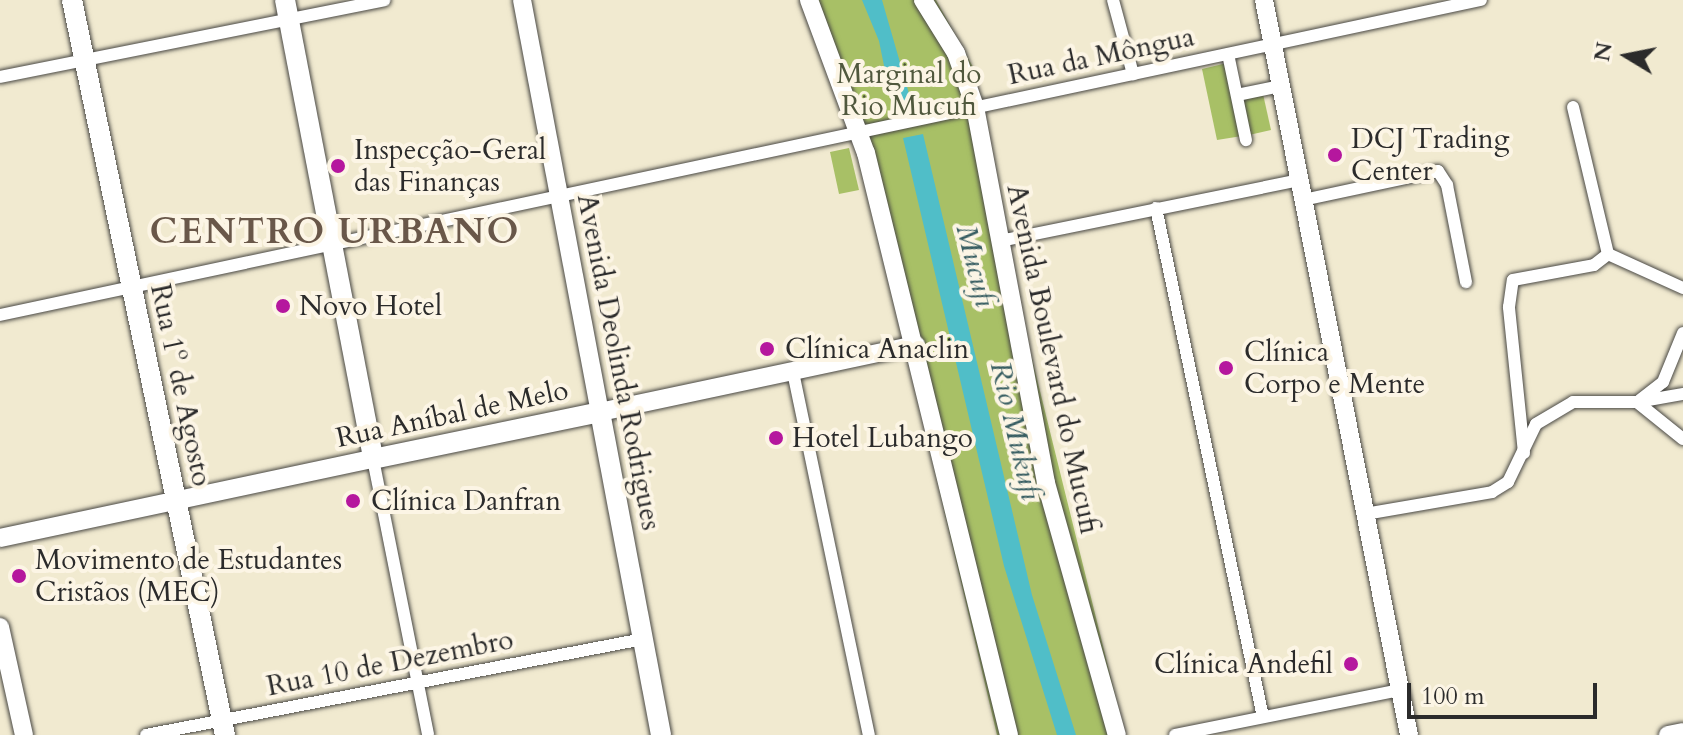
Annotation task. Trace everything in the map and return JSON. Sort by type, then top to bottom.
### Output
[{"type":"main road","name":"Rua 1º de Agosto","points":[[72,0],[224,728]]},
{"type":"main road","points":[[287,10],[373,459]]},
{"type":"main road","name":"Rua Aníbal de Melo","points":[[373,459],[600,412]]},
{"type":"main road","name":"Avenida Deolinda Rodrigues","points":[[600,412],[661,735]]},
{"type":"street","points":[[0,77],[84,60],[287,10],[384,0]]},
{"type":"street","name":"Avenida Deolinda Rodrigues","points":[[522,0],[600,412]]},
{"type":"street","points":[[809,0],[860,132],[916,345],[1009,735]]},
{"type":"street","name":"Avenida Boulevard do Mucufi","points":[[923,0],[956,53],[975,107],[1046,483],[1117,735]]},
{"type":"street","points":[[1113,0],[1133,74]]},
{"type":"street","points":[[1264,0],[1409,735]]},
{"type":"street","name":"Rua da Môngua","points":[[0,315],[1481,0]]},
{"type":"street","points":[[1228,54],[1246,140]]},
{"type":"street","points":[[1237,95],[1281,86]]},
{"type":"street","points":[[1573,107],[1608,254]]},
{"type":"street","points":[[1303,200],[1438,171],[1447,185],[1466,282]]},
{"type":"street","points":[[1000,241],[1299,180]]},
{"type":"street","points":[[1156,208],[1263,717]]},
{"type":"street","points":[[1608,254],[1683,288]]},
{"type":"street","points":[[1524,453],[1509,307],[1513,280],[1594,265],[1608,254]]},
{"type":"street","points":[[1637,402],[1663,382],[1683,333]]},
{"type":"street","name":"Rua Aníbal de Melo","points":[[600,412],[916,345]]},
{"type":"street","points":[[793,372],[869,735]]},
{"type":"street","points":[[1365,514],[1492,492],[1508,482],[1536,424],[1553,411],[1573,402],[1637,402],[1683,394]]},
{"type":"street","points":[[1637,402],[1683,439]]},
{"type":"street","points":[[373,459],[428,735]]},
{"type":"street","name":"Rua Aníbal de Melo","points":[[0,538],[373,459]]},
{"type":"street","points":[[0,627],[24,735]]},
{"type":"street","name":"Rua 10 de Dezembro","points":[[146,735],[224,728],[418,682],[643,639]]},
{"type":"street","points":[[1175,735],[1400,690]]},
{"type":"green space","name":"Marginal do Rio Mucufi","points":[[800,0],[936,0],[973,67],[1016,294],[1125,735],[997,735],[863,166]]},
{"type":"green space","points":[[1227,63],[1242,136],[1217,140],[1202,69]]},
{"type":"green space","points":[[1263,94],[1271,130],[1249,135],[1242,98]]},
{"type":"green space","points":[[849,148],[859,190],[839,194],[830,152]]},
{"type":"water","points":[[862,0],[882,0],[914,111],[894,115],[879,41]]},
{"type":"water","points":[[923,134],[1032,595],[1076,735],[1057,735],[1004,566],[903,138]]},
{"type":"place","name":"DCJ Trading Center","points":[[1335,155]]},
{"type":"place","name":"Inspecção-Geral das Finanças","points":[[338,166]]},
{"type":"place","name":"Novo Hotel","points":[[283,306]]},
{"type":"place","name":"Clínica Anaclin","points":[[767,349]]},
{"type":"place","name":"Clínica Corpo e Mente","points":[[1226,368]]},
{"type":"place","name":"Hotel Lubango","points":[[776,438]]},
{"type":"place","name":"Clínica Danfran","points":[[353,501]]},
{"type":"place","name":"Movimento de Estudantes Cristãos (MEC)","points":[[19,576]]},
{"type":"place","name":"Clínica Andefil","points":[[1351,664]]},
{"type":"district","name":"CENTRO URBANO","points":[[335,232]]},
{"type":"water label","name":"Mucufi","points":[[975,266]]},
{"type":"water label","name":"Rio Mukufi","points":[[1015,431]]}]
